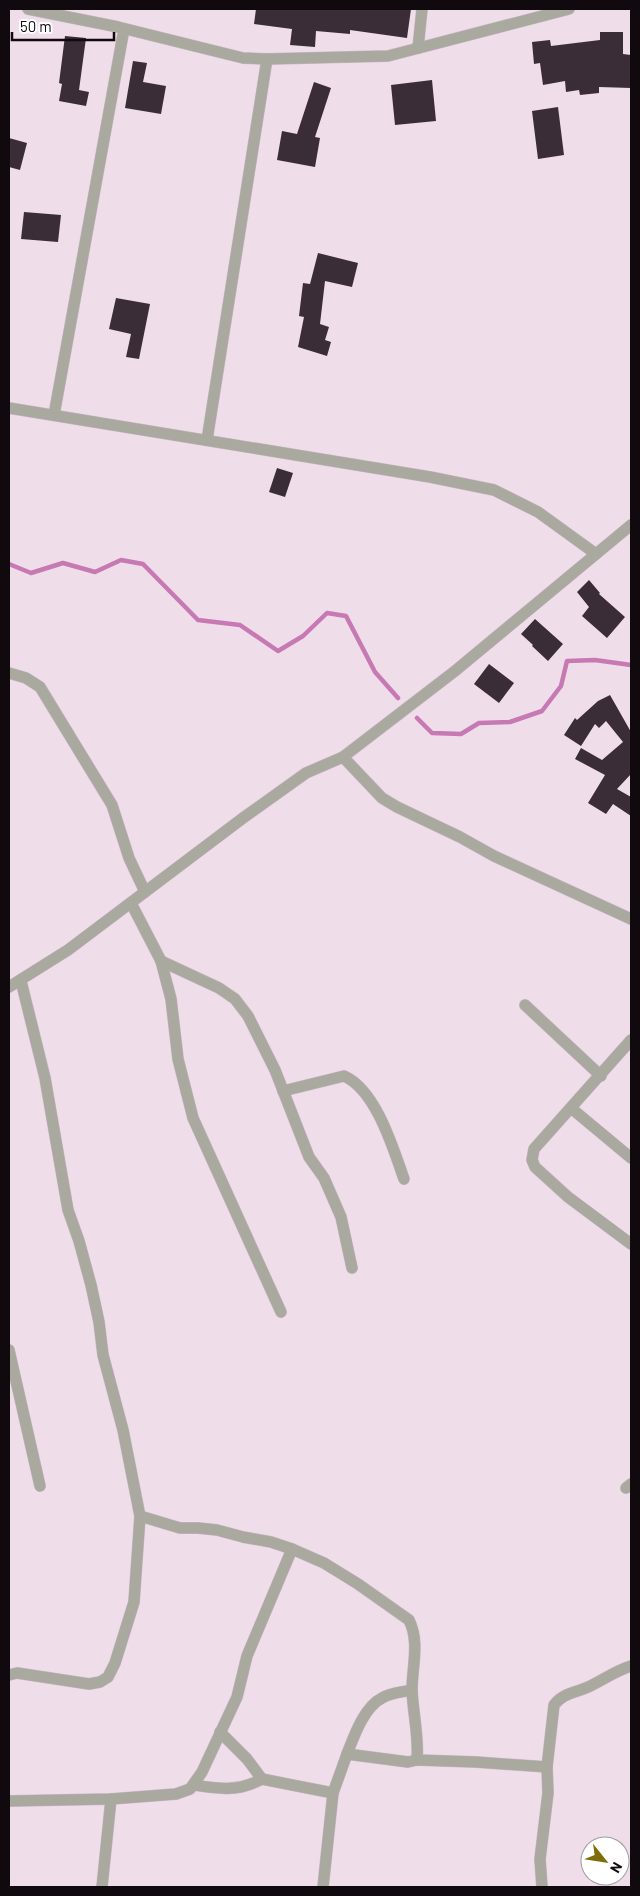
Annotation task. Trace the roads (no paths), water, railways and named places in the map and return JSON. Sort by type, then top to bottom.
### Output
[{"type":"street","points":[[28,9],[124,29],[244,58],[267,60],[388,56],[568,9]]},
{"type":"street","points":[[418,48],[422,9]]},
{"type":"street","points":[[54,415],[124,29]]},
{"type":"street","points":[[207,440],[267,60]]},
{"type":"street","points":[[9,408],[494,490],[538,512],[596,554]]},
{"type":"street","points":[[9,987],[68,950],[306,773],[343,757],[455,671],[631,525]]},
{"type":"street","points":[[9,673],[26,678],[40,687],[112,805],[129,858],[145,892]]},
{"type":"street","points":[[343,757],[382,798],[397,807],[460,837],[494,856],[631,919]]},
{"type":"street","points":[[131,902],[161,961],[171,998],[178,1060],[193,1118],[281,1312]]},
{"type":"street","points":[[161,961],[219,988],[235,999],[248,1016],[275,1070],[309,1157],[324,1178],[341,1217],[352,1268]]},
{"type":"street","points":[[9,1675],[17,1673],[89,1684],[100,1682],[108,1677],[115,1663],[134,1602],[140,1516],[123,1430],[103,1355],[93,1294],[79,1241],[68,1210],[45,1078],[21,981]]},
{"type":"street","points":[[525,1005],[601,1076]]},
{"type":"street","points":[[631,1040],[601,1076],[534,1149],[532,1160],[535,1167],[568,1197],[631,1244]]},
{"type":"street","points":[[283,1091],[344,1076],[353,1080],[364,1092],[388,1131],[404,1179]]},
{"type":"street","points":[[571,1108],[631,1158]]},
{"type":"street","points":[[9,1350],[40,1486]]},
{"type":"street","points":[[140,1516],[180,1528],[217,1530],[271,1542],[292,1549],[324,1563],[409,1620],[413,1628],[415,1641],[412,1690],[418,1743],[417,1760]]},
{"type":"street","points":[[9,1801],[111,1799],[176,1794],[190,1789],[202,1772],[236,1697],[247,1656],[292,1549]]},
{"type":"street","points":[[542,1887],[540,1859],[548,1793],[548,1767],[554,1705],[559,1698],[587,1688],[616,1671],[631,1666]]},
{"type":"street","points":[[323,1887],[333,1792],[361,1720],[381,1698],[412,1690]]},
{"type":"street","points":[[220,1732],[247,1759],[262,1779]]},
{"type":"street","points":[[347,1754],[408,1762],[417,1760],[476,1762],[548,1767]]},
{"type":"street","points":[[194,1785],[223,1790],[249,1786],[262,1779],[333,1792]]},
{"type":"street","points":[[102,1887],[111,1799]]},
{"type":"waterway","points":[[9,564],[31,573],[63,563],[95,572],[121,560],[143,564],[198,620],[240,625],[278,651],[303,636],[327,613],[346,616],[375,672],[398,698]]},
{"type":"waterway","points":[[417,718],[432,733],[461,734],[479,723],[510,722],[542,711],[561,686],[567,661],[595,660],[631,665]]}]
